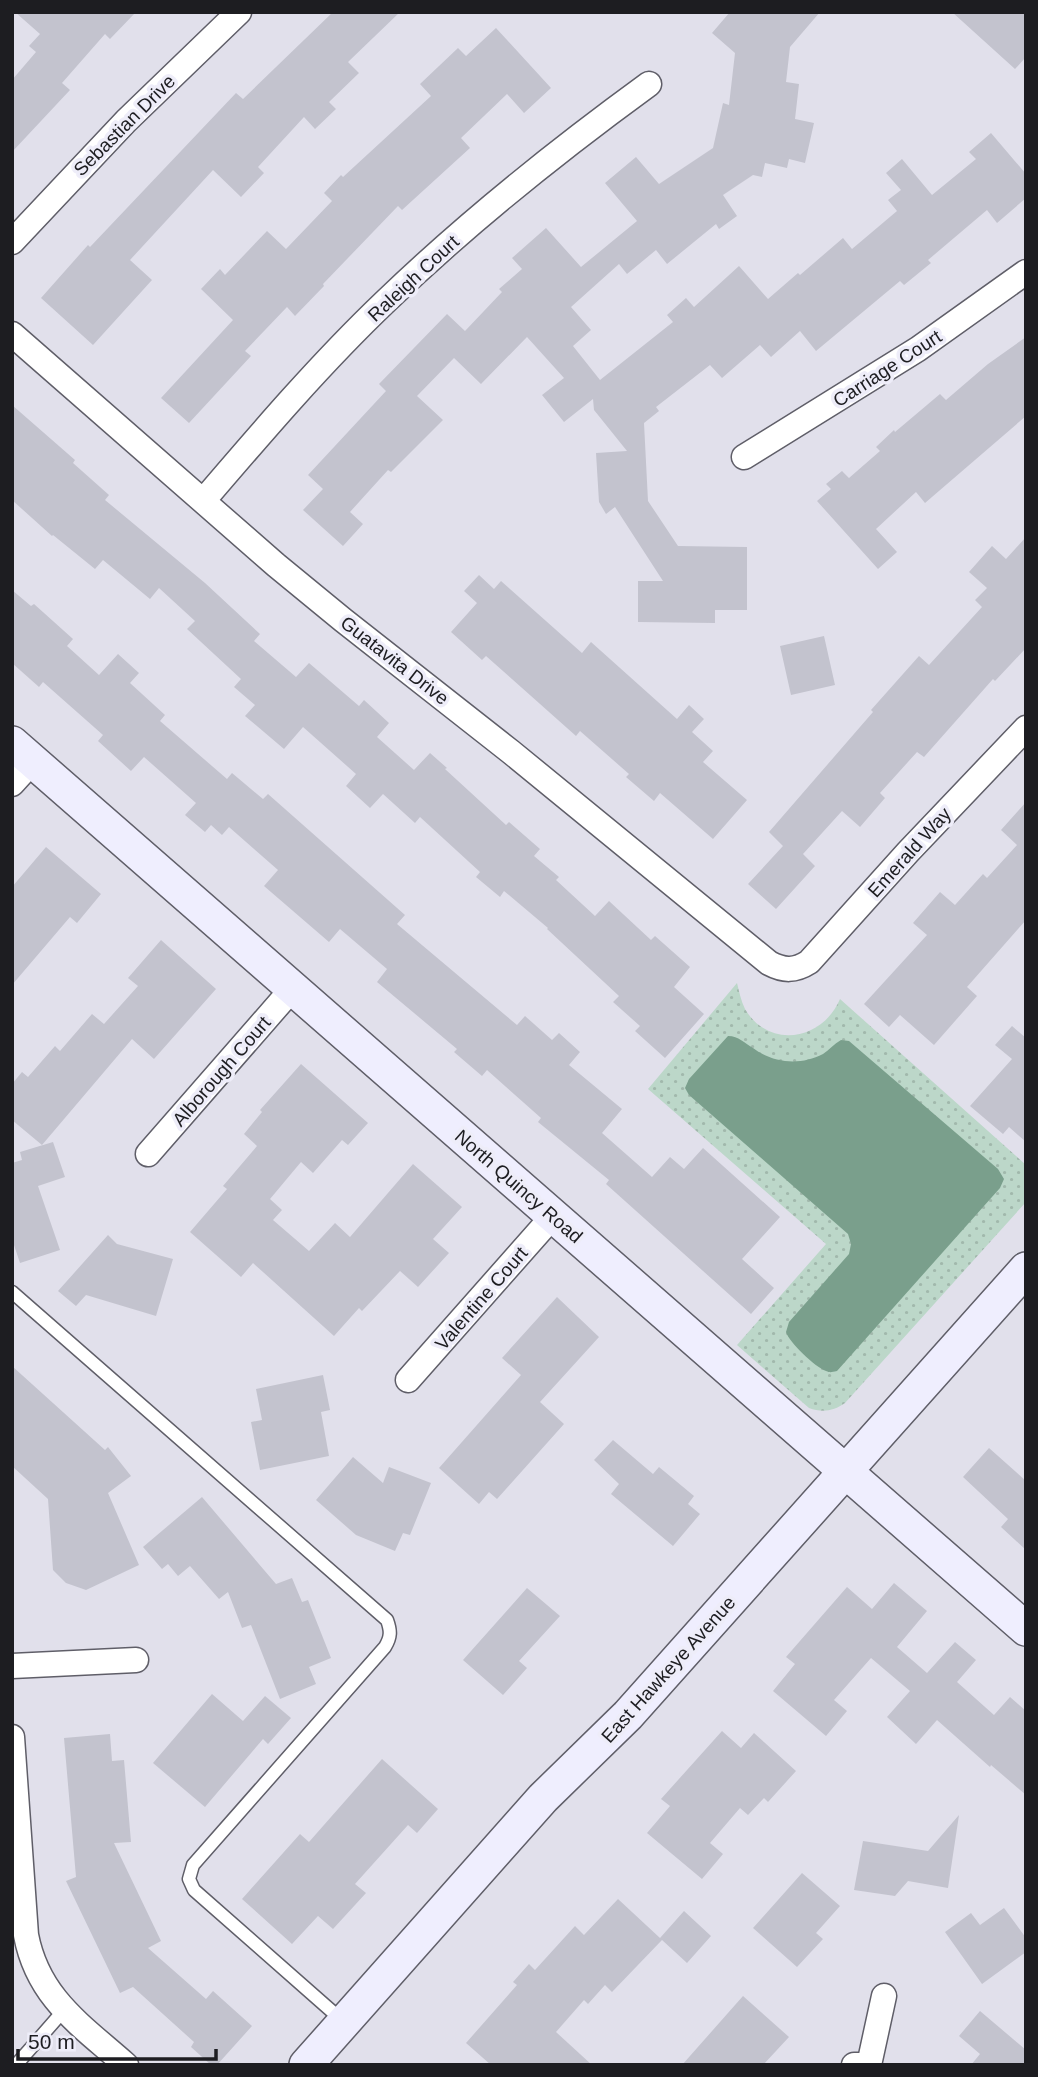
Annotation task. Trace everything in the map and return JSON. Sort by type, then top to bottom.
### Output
[{"type":"street","name":"Sebastian Drive","points":[[12,242],[126,121],[239,12]]},
{"type":"street","name":"Raleigh Court","points":[[203,501],[322,366],[414,275],[540,167],[649,84]]},
{"type":"street","name":"Carriage Court","points":[[744,457],[918,349],[1026,272]]},
{"type":"street","name":"Guatavita Drive","points":[[12,334],[343,620],[472,721],[769,963],[789,970]]},
{"type":"street","name":"Emerald Way","points":[[789,970],[809,961],[934,823],[1026,728]]},
{"type":"street","name":"North Quincy Road","points":[[19,763],[293,988],[1026,1629]]},
{"type":"street","name":"Alborough Court","points":[[148,1154],[293,988]]},
{"type":"street","name":"Valentine Court","points":[[408,1380],[553,1216]]},
{"type":"street","name":"East Hawkeye Avenue","points":[[306,2065],[543,1798],[628,1715],[1026,1269]]},
{"type":"street","points":[[12,1666],[136,1660]]},
{"type":"street","points":[[12,1737],[29,1950],[41,1980],[65,2010],[126,2065]]},
{"type":"street","points":[[854,2065],[869,2065],[884,1996]]},
{"type":"lane","points":[[12,1293],[387,1620],[391,1629],[390,1639],[385,1647],[193,1865],[189,1879],[194,1890],[345,2022]]},
{"type":"lane","points":[[16,2065],[65,2010]]},
{"type":"shaded area","points":[[737,983],[745,1009],[755,1022],[781,1035],[795,1035],[821,1024],[832,1013],[840,999],[1026,1165],[1026,1202],[845,1403],[837,1408],[823,1411],[809,1408],[737,1345],[826,1244],[648,1089]]},
{"type":"shaded area","points":[[728,1036],[738,1038],[769,1057],[787,1061],[814,1058],[841,1040],[849,1041],[998,1169],[1004,1179],[1000,1188],[837,1371],[828,1372],[821,1369],[797,1348],[786,1332],[789,1322],[849,1254],[851,1244],[848,1234],[689,1095],[685,1088],[689,1079]]},
{"type":"building","points":[[15,12],[136,12],[110,39],[105,34],[62,83],[70,90],[12,152],[12,80],[36,52],[29,46],[40,34]]},
{"type":"building","points":[[333,12],[400,12],[348,62],[359,73],[329,102],[336,109],[315,129],[304,117],[258,167],[264,173],[241,197],[213,170],[130,260],[152,280],[93,345],[41,298],[88,245],[90,247],[236,93],[243,99]]},
{"type":"building","points":[[730,12],[820,12],[790,47],[786,82],[799,84],[795,119],[814,123],[805,163],[789,159],[787,168],[765,163],[762,177],[753,175],[723,195],[737,216],[719,229],[716,224],[667,264],[656,250],[627,274],[619,264],[571,307],[591,330],[573,346],[600,380],[673,322],[667,315],[686,298],[694,307],[739,266],[768,299],[843,238],[852,249],[897,211],[888,200],[901,190],[886,173],[902,159],[932,195],[976,159],[969,152],[991,133],[1026,174],[1026,198],[997,223],[987,210],[928,260],[931,263],[904,285],[900,281],[816,351],[800,331],[771,357],[760,345],[722,378],[710,365],[656,407],[659,411],[644,423],[648,501],[678,546],[747,547],[747,610],[715,610],[715,623],[638,622],[638,581],[663,581],[615,507],[606,514],[599,502],[596,453],[627,451],[594,410],[593,399],[564,422],[542,395],[564,378],[527,337],[481,384],[454,358],[417,396],[443,420],[391,472],[388,470],[350,512],[363,524],[343,546],[303,510],[323,489],[308,475],[386,391],[379,384],[447,314],[465,331],[502,292],[499,289],[522,269],[512,258],[546,228],[581,267],[637,221],[605,183],[636,157],[659,184],[713,148],[723,103],[729,105],[735,53],[712,33]]},
{"type":"building","points":[[952,12],[1026,12],[1026,57],[1015,69]]},
{"type":"building","points":[[496,28],[551,88],[524,113],[507,94],[461,138],[470,148],[402,210],[398,206],[295,316],[287,307],[245,351],[251,356],[189,423],[161,398],[233,320],[201,289],[220,269],[225,275],[267,231],[286,249],[332,201],[324,193],[341,175],[343,177],[431,96],[420,84],[458,48],[466,56]]},
{"type":"building","points":[[1026,337],[1026,416],[925,503],[916,492],[876,529],[897,552],[878,569],[817,501],[831,489],[826,484],[842,471],[849,478],[880,451],[876,447],[894,430],[895,432],[940,394],[946,400],[988,364]]},
{"type":"building","points":[[12,405],[75,460],[73,463],[109,495],[105,500],[205,583],[260,634],[254,641],[296,677],[309,663],[359,706],[364,700],[389,723],[377,737],[414,770],[430,753],[506,825],[509,822],[540,849],[534,856],[559,877],[556,880],[595,916],[609,901],[651,940],[655,936],[690,967],[674,987],[704,1014],[665,1058],[635,1031],[640,1026],[613,1002],[619,996],[548,928],[504,891],[500,897],[476,877],[480,872],[420,817],[415,823],[383,794],[370,808],[346,786],[356,774],[303,727],[284,749],[245,716],[255,705],[234,687],[241,679],[187,629],[195,621],[159,588],[150,599],[103,560],[95,569],[52,536],[12,500]]},
{"type":"building","points":[[1026,537],[1026,648],[995,681],[993,679],[924,757],[917,752],[880,793],[885,798],[860,827],[842,811],[803,854],[815,866],[776,909],[748,884],[783,846],[769,832],[919,656],[929,665],[982,607],[975,600],[987,588],[969,572],[992,546],[1006,559]]},
{"type":"building","points":[[479,575],[494,589],[501,581],[582,653],[591,642],[677,719],[689,705],[704,719],[692,732],[713,751],[703,762],[747,800],[713,839],[660,793],[654,801],[626,777],[629,774],[580,731],[576,736],[486,656],[482,660],[451,632],[477,603],[464,591]]},
{"type":"building","points":[[12,590],[31,606],[34,604],[73,639],[67,646],[99,675],[118,654],[139,673],[130,683],[165,715],[160,721],[227,779],[232,773],[263,799],[268,794],[405,915],[397,924],[517,1025],[525,1016],[552,1040],[559,1033],[580,1052],[569,1065],[622,1109],[602,1133],[652,1177],[670,1157],[684,1169],[703,1148],[780,1217],[742,1259],[774,1288],[751,1314],[606,1184],[609,1180],[538,1122],[541,1118],[487,1070],[482,1076],[454,1052],[457,1049],[377,982],[387,969],[340,929],[329,942],[264,886],[278,870],[229,827],[222,835],[211,825],[205,832],[185,815],[196,803],[144,757],[131,771],[98,741],[103,735],[43,682],[39,687],[12,663]]},
{"type":"building","points":[[824,636],[835,685],[791,695],[780,646]]},
{"type":"building","points":[[1026,802],[1026,920],[967,987],[977,996],[934,1045],[900,1015],[889,1027],[864,1004],[927,935],[913,923],[940,892],[955,905],[983,874],[987,878],[1017,845],[1001,830]]},
{"type":"building","points":[[46,847],[101,894],[77,923],[70,917],[12,985],[12,887]]},
{"type":"building","points":[[161,940],[216,989],[154,1059],[132,1039],[42,1145],[12,1120],[12,1084],[22,1072],[28,1077],[55,1046],[60,1051],[92,1014],[104,1024],[138,986],[128,978]]},
{"type":"building","points":[[1012,1026],[1026,1038],[1026,1142],[1009,1127],[1003,1134],[970,1106],[1012,1059],[995,1045]]},
{"type":"building","points":[[301,1064],[368,1123],[348,1145],[342,1140],[313,1173],[301,1162],[270,1199],[282,1210],[273,1220],[309,1251],[335,1223],[350,1237],[413,1164],[462,1207],[433,1239],[449,1253],[418,1287],[400,1271],[362,1311],[359,1308],[334,1336],[253,1263],[241,1277],[190,1232],[227,1189],[223,1186],[257,1146],[244,1134],[262,1112],[260,1110]]},
{"type":"building","points":[[53,1142],[65,1177],[38,1186],[60,1250],[20,1263],[12,1239],[12,1163],[22,1160],[20,1152]]},
{"type":"building","points":[[108,1235],[117,1244],[173,1259],[156,1316],[86,1295],[76,1306],[58,1291]]},
{"type":"building","points":[[557,1297],[599,1337],[540,1402],[564,1424],[497,1499],[489,1492],[479,1504],[439,1468],[521,1375],[502,1358]]},
{"type":"building","points":[[12,1366],[105,1450],[108,1447],[131,1476],[108,1493],[139,1565],[86,1590],[66,1583],[53,1570],[48,1499],[12,1466]]},
{"type":"building","points":[[323,1375],[330,1410],[321,1412],[329,1456],[260,1470],[251,1422],[262,1420],[256,1389]]},
{"type":"building","points":[[613,1440],[653,1474],[659,1467],[694,1496],[688,1504],[700,1514],[673,1546],[611,1494],[619,1484],[594,1460]]},
{"type":"building","points":[[989,1448],[1026,1481],[1026,1550],[1001,1527],[1008,1519],[963,1477]]},
{"type":"building","points":[[353,1457],[383,1483],[389,1467],[431,1483],[410,1535],[403,1533],[395,1551],[356,1535],[316,1500]]},
{"type":"building","points":[[202,1497],[276,1584],[292,1578],[302,1602],[308,1600],[331,1658],[309,1667],[316,1684],[280,1699],[251,1625],[242,1628],[228,1592],[219,1599],[190,1566],[178,1576],[168,1564],[162,1569],[143,1547]]},
{"type":"building","points":[[894,1583],[927,1611],[897,1647],[927,1673],[955,1642],[976,1660],[957,1682],[994,1715],[1010,1697],[1026,1711],[1026,1795],[937,1720],[916,1744],[887,1717],[910,1691],[871,1658],[834,1700],[847,1711],[826,1736],[773,1691],[795,1664],[786,1657],[847,1587],[872,1609]]},
{"type":"building","points":[[527,1588],[560,1616],[519,1661],[527,1668],[503,1695],[463,1660]]},
{"type":"building","points":[[212,1694],[243,1721],[265,1696],[291,1718],[268,1744],[263,1739],[205,1807],[153,1763]]},
{"type":"building","points":[[722,1731],[741,1748],[754,1733],[796,1771],[768,1802],[764,1798],[748,1815],[740,1808],[710,1843],[723,1854],[702,1879],[647,1833],[670,1806],[661,1799]]},
{"type":"building","points":[[110,1734],[112,1761],[124,1760],[131,1842],[114,1843],[161,1941],[148,1948],[206,1999],[213,1991],[252,2026],[217,2065],[211,2065],[191,2047],[194,2042],[133,1987],[120,1993],[66,1881],[76,1877],[64,1738]]},
{"type":"building","points":[[382,1759],[438,1809],[417,1833],[408,1825],[355,1884],[366,1893],[333,1929],[318,1916],[292,1944],[242,1899],[300,1834],[309,1842]]},
{"type":"building","points":[[959,1815],[948,1888],[908,1881],[895,1896],[854,1890],[863,1841],[928,1851]]},
{"type":"building","points":[[802,1873],[840,1906],[816,1933],[823,1939],[797,1967],[753,1928]]},
{"type":"building","points":[[618,1899],[660,1938],[684,1911],[711,1936],[687,1963],[662,1940],[612,1992],[605,1985],[588,2004],[584,2000],[556,2032],[592,2065],[491,2065],[466,2043],[517,1985],[513,1982],[529,1964],[535,1970],[575,1926],[584,1935]]},
{"type":"building","points":[[1004,1908],[1026,1938],[1026,1952],[982,1984],[945,1932],[971,1913],[980,1925]]},
{"type":"building","points":[[743,1996],[789,2037],[763,2065],[682,2065]]},
{"type":"building","points":[[980,2011],[1026,2050],[1026,2065],[971,2065],[980,2054],[959,2036]]}]
